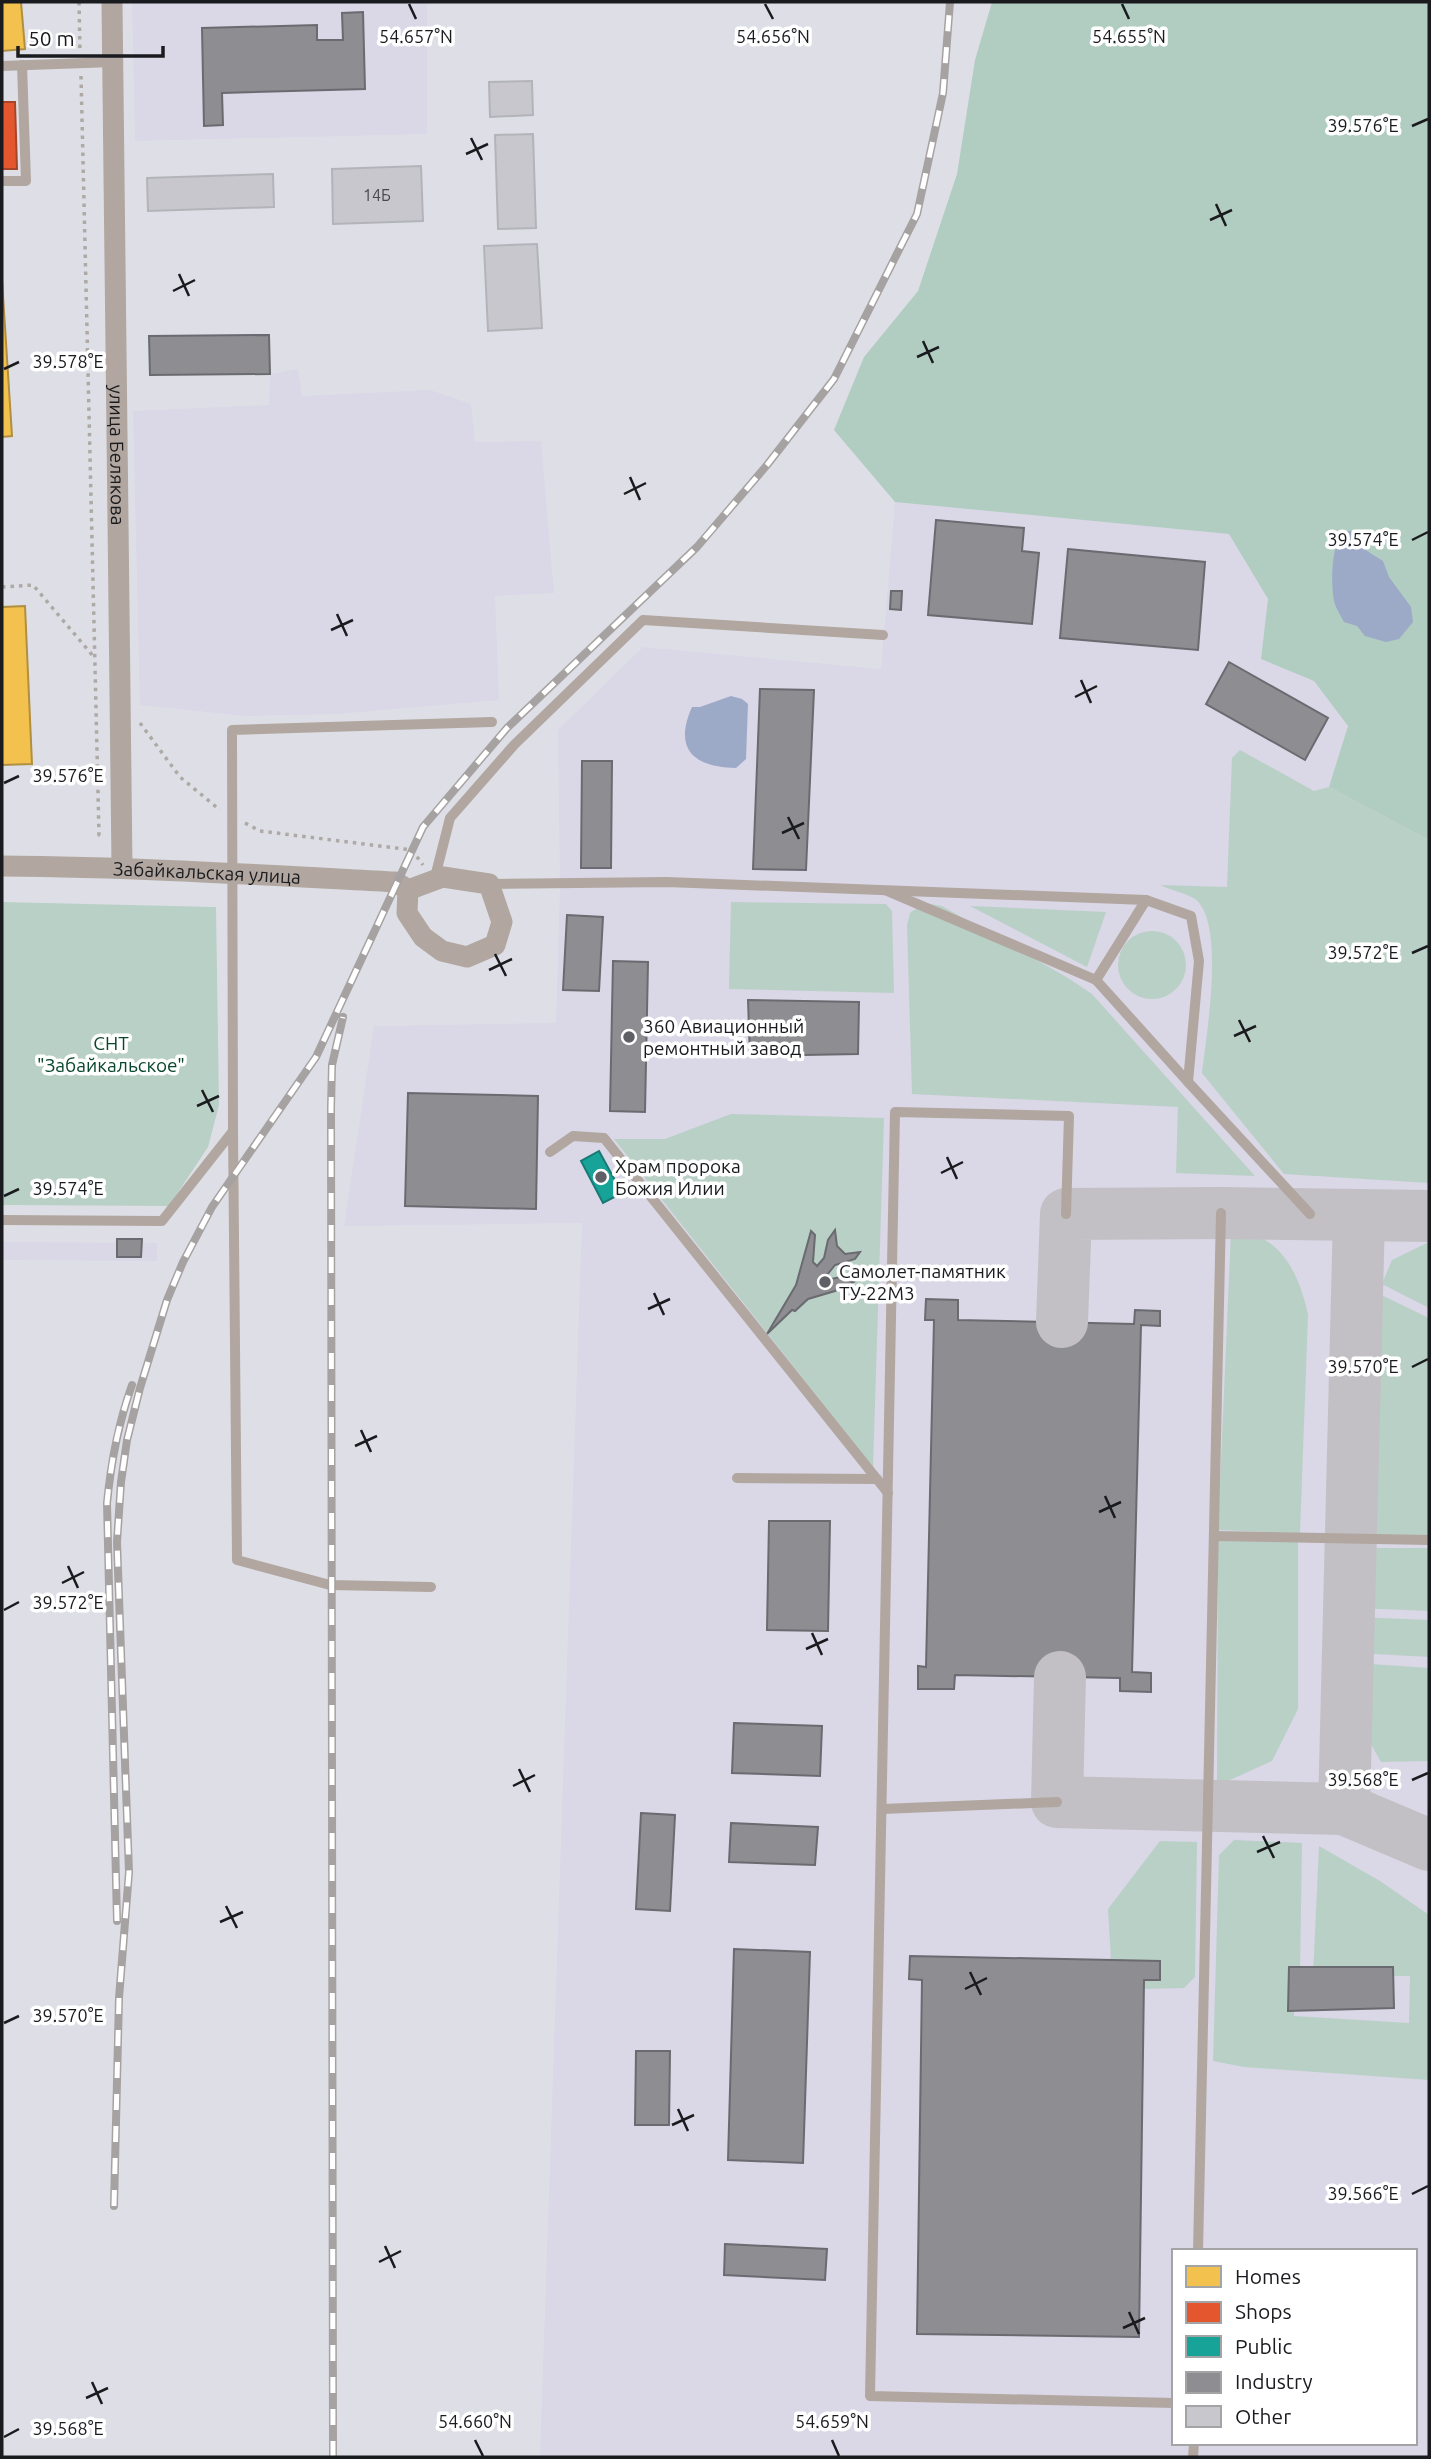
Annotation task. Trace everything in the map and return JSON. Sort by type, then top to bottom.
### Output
[{"type":"street","name":"улица Белякова","points":[[112,2],[122,867]]},
{"type":"street","name":"Забайкальская улица","points":[[2,866],[122,867],[396,882],[408,890]]},
{"type":"street","points":[[443,877],[489,884],[502,922],[495,945],[467,957],[442,951],[423,937],[407,913],[408,890],[443,877]]},
{"type":"lane","points":[[2,66],[113,62]]},
{"type":"lane","points":[[2,181],[26,181],[22,65]]},
{"type":"lane","points":[[434,881],[450,818],[514,745],[643,620],[883,635]]},
{"type":"lane","points":[[431,1587],[330,1584],[237,1560],[232,730],[492,722]]},
{"type":"lane","points":[[489,884],[667,882],[1146,900],[1191,916],[1199,961],[1188,1082]]},
{"type":"lane","points":[[881,889],[1096,980],[1310,1214]]},
{"type":"lane","points":[[1096,980],[1146,900]]},
{"type":"lane","points":[[1066,1214],[1069,1116],[895,1112],[870,2396],[1172,2403]]},
{"type":"lane","points":[[2,1220],[162,1222],[233,1131]]},
{"type":"lane","points":[[550,1152],[573,1136],[604,1138],[888,1493]]},
{"type":"lane","points":[[1198,2249],[1221,1213]]},
{"type":"lane","points":[[737,1478],[877,1479]]},
{"type":"lane","points":[[1214,1536],[1429,1540]]},
{"type":"lane","points":[[882,1809],[1057,1802]]},
{"type":"path","points":[[79,2],[99,835],[121,836]]},
{"type":"path","points":[[2,587],[33,586],[101,667]]},
{"type":"path","points":[[120,696],[180,777],[212,806],[260,831],[412,850],[434,881]]},
{"type":"shaded area","points":[[132,2],[427,2],[427,134],[135,141]]},
{"type":"shaded area","points":[[298,369],[302,396],[430,390],[471,404],[475,442],[541,441],[554,593],[495,596],[499,700],[338,714],[245,716],[140,705],[133,411],[269,405],[270,374]]},
{"type":"shaded area","points":[[895,502],[1229,534],[1268,599],[1261,659],[1314,681],[1348,726],[1329,787],[1429,840],[1429,2457],[540,2457],[582,1223],[344,1226],[374,1026],[556,1023],[560,887],[558,730],[643,647],[881,669]]},
{"type":"shaded area","points":[[2,1242],[157,1243],[157,1261],[2,1260]]},
{"type":"green space","points":[[992,2],[1429,2],[1429,840],[1329,787],[1348,726],[1314,681],[1261,659],[1268,599],[1229,534],[895,502],[834,430],[864,357],[918,291],[957,174],[975,60]]},
{"type":"green space","points":[[1240,750],[1314,791],[1329,787],[1429,840],[1429,1183],[1284,1174],[1202,1073],[1212,981],[1210,931],[1204,912],[1195,899],[1160,885],[1227,887],[1232,758]]},
{"type":"green space","name":"СНТ \"Забайкальское\"","points":[[2,902],[216,907],[219,1105],[208,1147],[169,1206],[2,1205]]},
{"type":"green space","points":[[731,902],[886,904],[892,911],[894,993],[729,989]]},
{"type":"green space","points":[[924,903],[942,906],[1092,994],[1255,1176],[1176,1173],[1178,1107],[912,1094],[907,925],[910,913]]},
{"type":"green space","points":[[970,906],[1106,912],[1087,967]]},
{"type":"green space","points":[[1152,931],[1165,934],[1176,941],[1183,952],[1186,965],[1183,978],[1176,989],[1165,996],[1152,999],[1139,996],[1128,989],[1121,978],[1118,965],[1121,952],[1128,941],[1139,934]]},
{"type":"green space","points":[[731,1114],[884,1118],[873,1467],[614,1139],[665,1139]]},
{"type":"green space","points":[[1231,1232],[1256,1236],[1278,1251],[1298,1281],[1308,1315],[1300,1533],[1218,1530]]},
{"type":"green space","points":[[1429,1242],[1429,1308],[1382,1284],[1392,1260]]},
{"type":"green space","points":[[1377,1293],[1429,1318],[1429,1537],[1377,1537],[1370,1527],[1360,1525],[1368,1310]]},
{"type":"green space","points":[[1218,1539],[1298,1542],[1298,1709],[1272,1761],[1217,1783]]},
{"type":"green space","points":[[1375,1548],[1429,1548],[1429,1611],[1356,1608],[1359,1555],[1367,1554]]},
{"type":"green space","points":[[1357,1617],[1429,1620],[1429,1657],[1356,1653]]},
{"type":"green space","points":[[1356,1663],[1429,1668],[1429,1761],[1381,1762],[1354,1714]]},
{"type":"green space","points":[[1234,1840],[1302,1843],[1300,1972],[1293,1973],[1294,2016],[1409,2023],[1410,1976],[1313,1975],[1319,1846],[1380,1881],[1429,1915],[1429,2080],[1244,2067],[1213,2061],[1219,1855]]},
{"type":"green space","points":[[1160,1841],[1197,1842],[1195,1977],[1184,1988],[1144,1989],[1144,1980],[1160,1980],[1160,1961],[1111,1960],[1108,1909]]},
{"type":"water","points":[[1347,531],[1357,531],[1367,551],[1383,561],[1389,577],[1411,607],[1413,622],[1399,639],[1386,642],[1365,636],[1357,626],[1344,622],[1337,610],[1333,593],[1333,563],[1337,543]]},
{"type":"water","points":[[731,696],[748,704],[746,759],[736,768],[721,767],[699,760],[686,745],[685,735],[692,707],[700,707]]},
{"type":"building: Homes","points":[[2,2],[21,2],[25,49],[2,51]]},
{"type":"building: Homes","points":[[2,280],[12,436],[2,437]]},
{"type":"building: Homes","points":[[25,606],[32,764],[2,765],[2,607]]},
{"type":"building: Shops","points":[[2,102],[15,102],[17,169],[2,169]]},
{"type":"building: Public","name":"Храм пророка Божия Илии","points":[[599,1151],[622,1193],[603,1203],[581,1161]]},
{"type":"building: Industry","points":[[363,12],[365,89],[222,93],[223,125],[204,126],[202,28],[317,25],[317,40],[343,40],[342,13]]},
{"type":"building: Industry","points":[[269,335],[270,374],[150,375],[149,336]]},
{"type":"building: Industry","points":[[936,520],[1024,528],[1022,551],[1039,553],[1032,624],[928,615]]},
{"type":"building: Industry","points":[[1068,549],[1205,562],[1198,650],[1060,638]]},
{"type":"building: Industry","points":[[891,591],[902,591],[901,610],[890,609]]},
{"type":"building: Industry","points":[[1229,662],[1328,718],[1305,760],[1206,704]]},
{"type":"building: Industry","points":[[760,689],[814,690],[806,870],[753,869]]},
{"type":"building: Industry","points":[[582,761],[612,761],[611,868],[581,868]]},
{"type":"building: Industry","points":[[567,915],[603,917],[599,991],[563,990]]},
{"type":"building: Industry","name":"360 Авиационный ремонтный завод","points":[[613,961],[648,962],[645,1112],[610,1111]]},
{"type":"building: Industry","points":[[748,1000],[859,1002],[858,1054],[750,1056]]},
{"type":"building: Industry","points":[[408,1093],[538,1096],[536,1209],[405,1206]]},
{"type":"building: Industry","name":"Самолет-памятник ТУ-22М3","points":[[835,1230],[837,1246],[845,1254],[860,1252],[855,1259],[835,1265],[827,1275],[831,1279],[861,1273],[864,1277],[835,1291],[808,1299],[767,1334],[796,1285],[811,1231],[815,1235],[813,1262],[817,1266],[824,1258],[828,1240]]},
{"type":"building: Industry","points":[[117,1239],[142,1239],[141,1257],[117,1257]]},
{"type":"building: Industry","points":[[926,1299],[958,1300],[958,1320],[1134,1324],[1135,1310],[1160,1311],[1160,1326],[1141,1325],[1132,1672],[1151,1673],[1151,1692],[1120,1691],[1120,1678],[955,1675],[954,1689],[918,1689],[918,1666],[926,1667],[934,1320],[925,1320]]},
{"type":"building: Industry","points":[[769,1521],[830,1521],[828,1631],[767,1630]]},
{"type":"building: Industry","points":[[734,1723],[822,1726],[820,1776],[732,1773]]},
{"type":"building: Industry","points":[[641,1813],[675,1815],[670,1911],[636,1909]]},
{"type":"building: Industry","points":[[731,1823],[818,1827],[815,1865],[729,1862]]},
{"type":"building: Industry","points":[[734,1949],[810,1952],[803,2163],[728,2160]]},
{"type":"building: Industry","points":[[910,1956],[1160,1961],[1160,1980],[1144,1980],[1139,2337],[917,2334],[922,1980],[909,1979]]},
{"type":"building: Industry","points":[[1289,1967],[1393,1967],[1394,2008],[1288,2011]]},
{"type":"building: Industry","points":[[636,2051],[670,2051],[669,2125],[635,2125]]},
{"type":"building: Industry","points":[[725,2244],[827,2249],[825,2280],[724,2275]]},
{"type":"building: Other","points":[[532,81],[533,115],[490,117],[489,82]]},
{"type":"building: Other","points":[[533,134],[536,228],[498,229],[495,135]]},
{"type":"building: Other","points":[[421,166],[423,221],[333,224],[332,169]]},
{"type":"building: Other","points":[[273,174],[274,207],[148,211],[147,178]]},
{"type":"building: Other","points":[[537,244],[542,328],[488,331],[484,246]]},
{"type":"taxiway","points":[[1062,1322],[1066,1214],[1429,1216]]},
{"type":"taxiway","points":[[1060,1677],[1057,1802],[1344,1809],[1359,1215]]},
{"type":"taxiway","points":[[1344,1809],[1429,1845]]},
{"type":"railway","points":[[114,2206],[119,1998],[129,1872],[117,1542],[127,1440],[167,1300],[183,1262],[212,1207],[316,1057],[423,827],[507,728],[697,547],[767,465],[834,379],[917,214],[943,93],[950,2]]},
{"type":"railway","points":[[333,2457],[331,1108],[332,1065],[343,1017]]},
{"type":"railway","points":[[117,1921],[107,1503],[116,1443],[132,1385]]},
{"type":"place","name":"360 Авиационный ремонтный завод","points":[[629,1037]]},
{"type":"place","name":"Храм пророка Божия Илии","points":[[601,1177]]},
{"type":"place","name":"Самолет-памятник ТУ-22М3","points":[[825,1282]]}]
